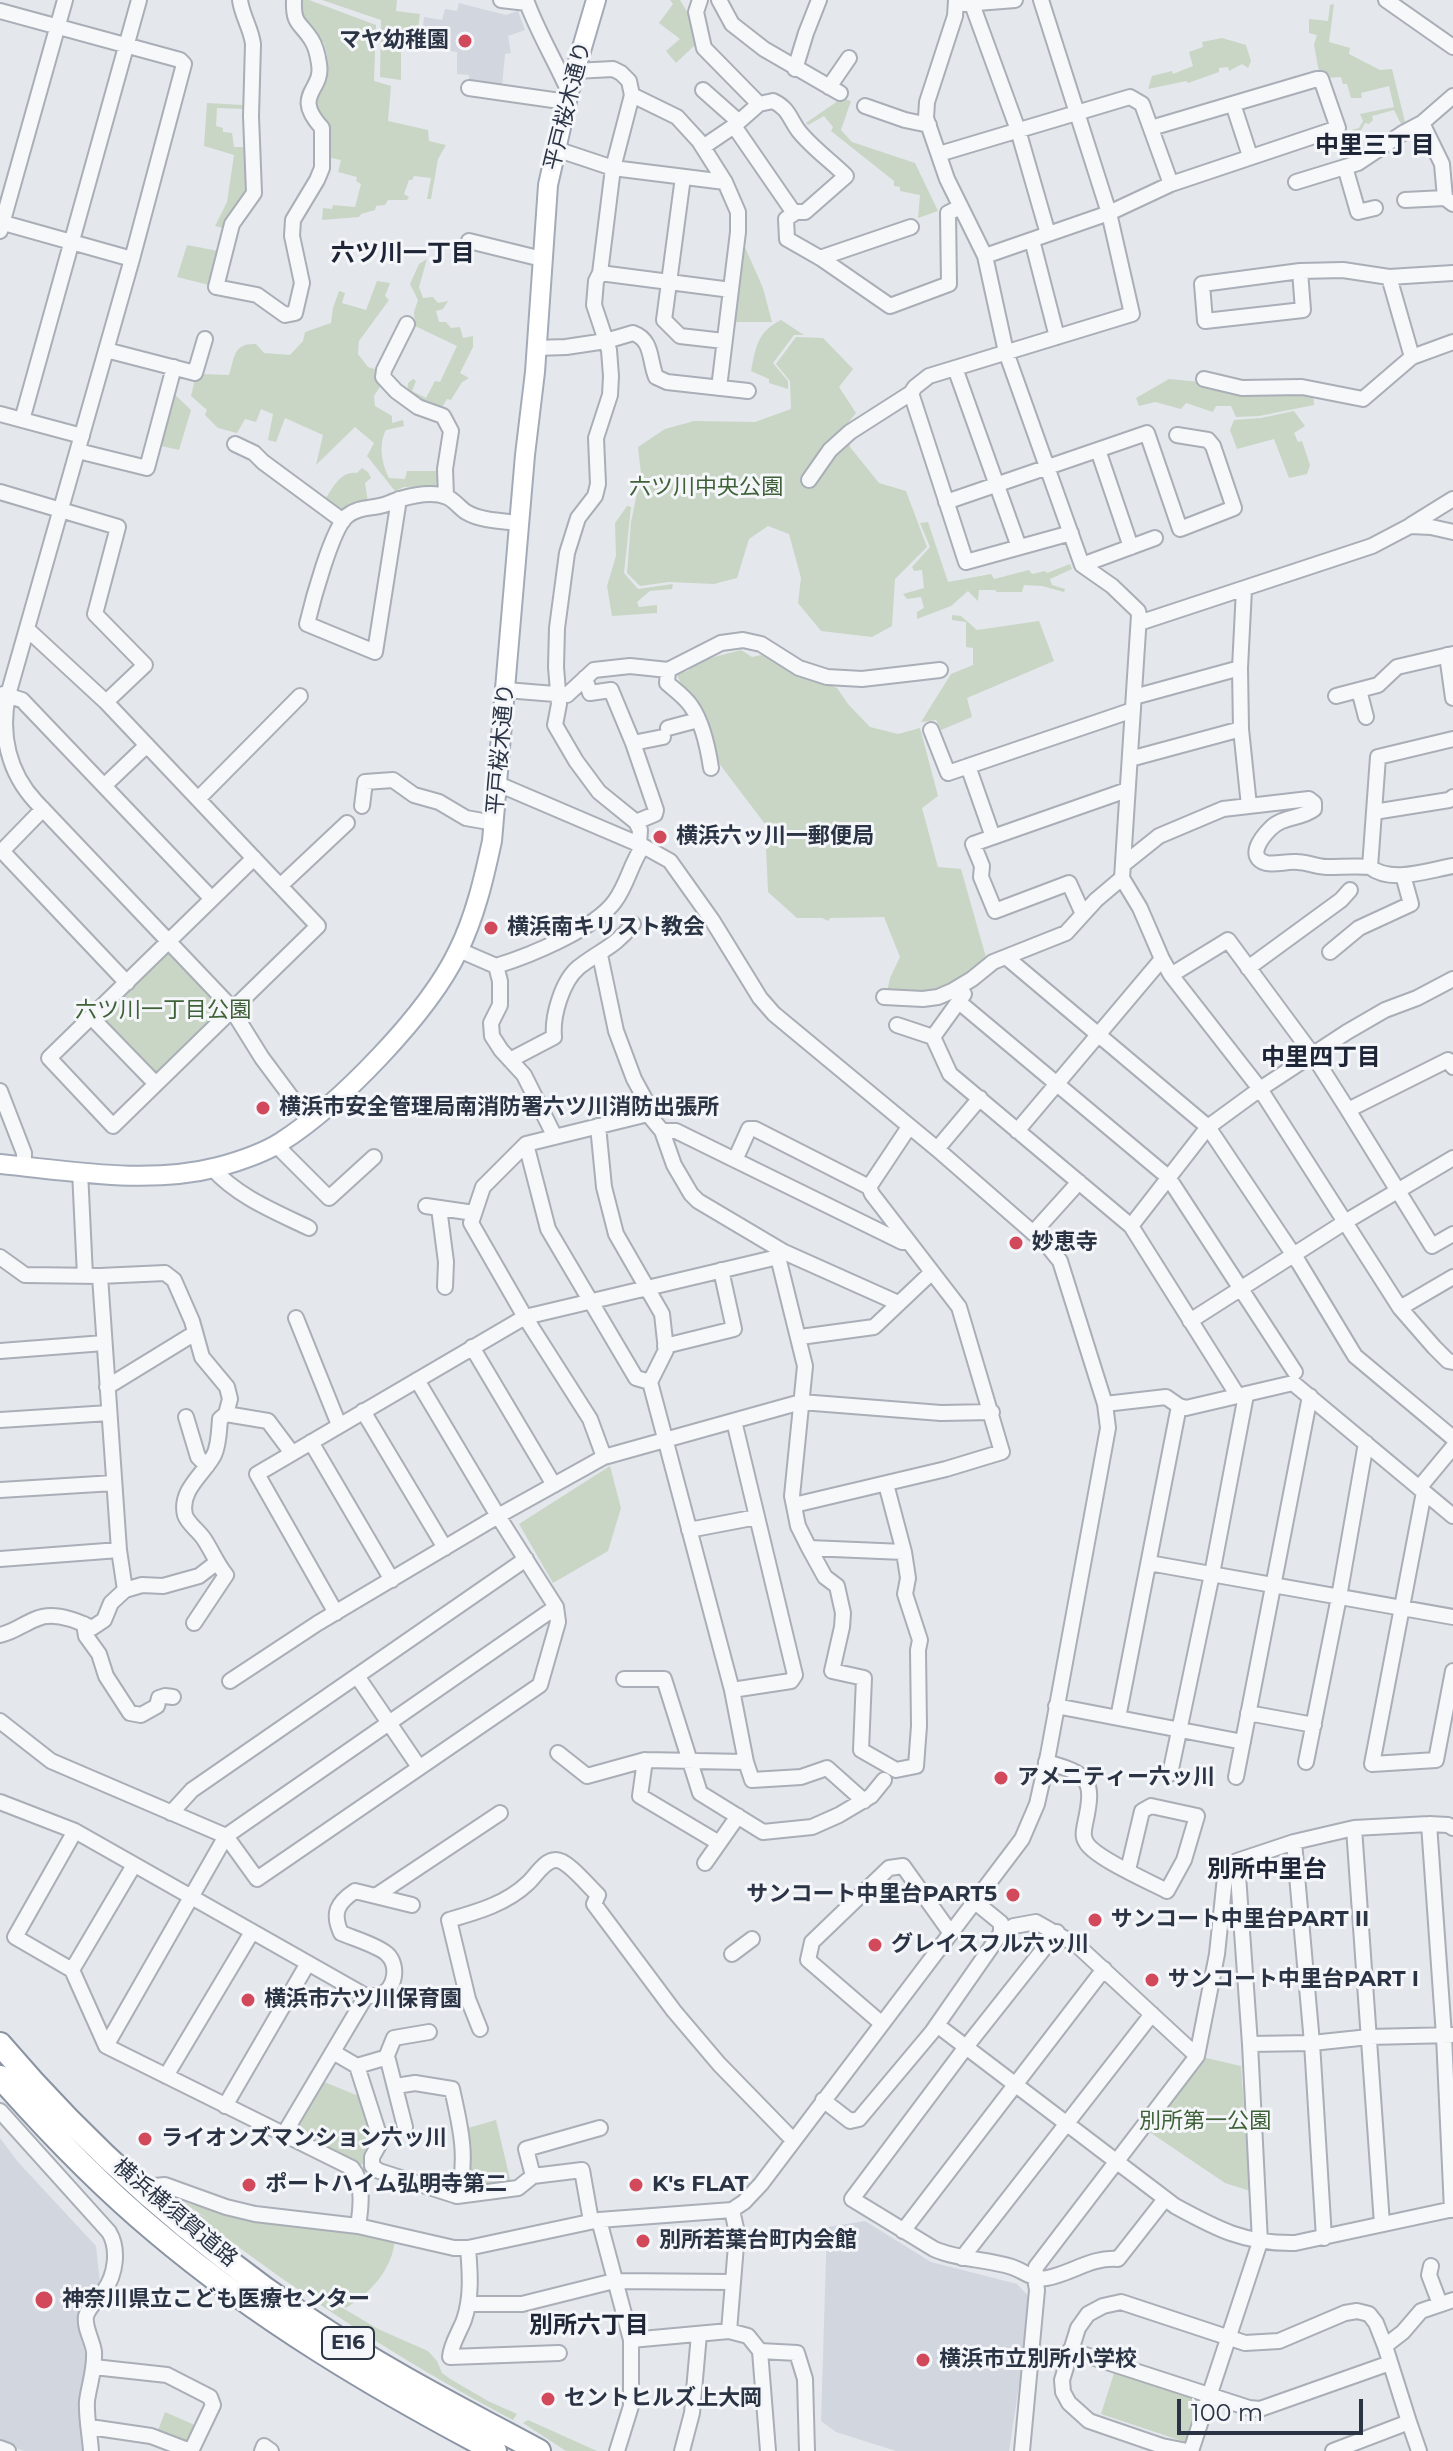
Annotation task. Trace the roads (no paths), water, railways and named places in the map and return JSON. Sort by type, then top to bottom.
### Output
[{"type":"highway","name":"横浜横須賀道路","points":[[0,2044],[66,2117],[170,2215],[224,2258],[308,2318],[385,2366],[542,2451]]},
{"type":"highway","name":"横浜横須賀道路","points":[[0,2077],[44,2126],[154,2231],[258,2310],[371,2383],[495,2451]]},
{"type":"highway","points":[[457,2431],[489,2451]]},
{"type":"main road","name":"平戸桜木通り","points":[[0,1164],[128,1176],[164,1175],[212,1168],[257,1155],[309,1121],[350,1084],[402,1030],[433,991],[459,950],[484,876],[494,823],[548,185],[568,97],[596,0]]},
{"type":"street","points":[[65,0],[1,225],[132,259]]},
{"type":"street","points":[[22,420],[139,0]]},
{"type":"street","points":[[240,0],[241,10],[252,32],[253,44],[251,116],[254,193],[232,224],[216,287],[257,295],[285,315],[295,313],[302,283],[292,236],[293,220],[322,168],[322,128],[310,114],[309,99],[320,67],[313,40],[296,23],[294,0]]},
{"type":"street","points":[[469,88],[568,97],[559,68],[539,36],[527,2],[501,0]]},
{"type":"street","points":[[700,0],[696,12],[704,48],[759,104]]},
{"type":"street","points":[[719,0],[732,24],[764,49],[834,90],[849,58]]},
{"type":"street","points":[[795,69],[819,0]]},
{"type":"street","points":[[703,147],[759,104],[773,101],[783,106],[792,115],[800,132],[846,176],[805,212],[794,213],[786,219],[787,239],[890,306],[949,284],[951,211],[939,154],[926,118],[927,102],[955,16],[956,2],[972,4],[1015,0]]},
{"type":"street","points":[[809,480],[830,450],[850,432],[911,393],[929,376],[1132,314],[1109,213],[1041,0]]},
{"type":"street","points":[[1386,0],[1453,47]]},
{"type":"street","points":[[972,4],[1018,130],[1048,234]]},
{"type":"street","points":[[0,5],[58,26],[180,60],[184,64],[62,509],[27,629],[4,694],[5,764],[22,787],[232,1010],[262,1058],[309,1121]]},
{"type":"street","points":[[459,950],[496,966],[533,953],[589,925],[613,904],[627,882],[632,861],[641,846],[636,822],[599,792],[555,725],[558,696],[557,628],[567,553],[578,518],[595,496],[598,484],[596,438],[610,395],[611,376],[606,341],[594,305],[613,168],[632,95],[629,81],[613,69],[575,71]]},
{"type":"street","points":[[985,256],[1109,213],[1171,184],[1338,128],[1321,79],[1151,128]]},
{"type":"street","points":[[703,90],[736,123],[794,213]]},
{"type":"street","points":[[632,95],[677,117],[703,147],[725,182],[738,212],[719,388]]},
{"type":"street","points":[[1296,182],[1358,163],[1422,123],[1453,96]]},
{"type":"street","points":[[939,154],[1130,97],[1142,104],[1171,184]]},
{"type":"street","points":[[1233,104],[1250,156]]},
{"type":"street","points":[[865,106],[929,125]]},
{"type":"street","points":[[1405,200],[1449,201],[1442,164],[1422,123]]},
{"type":"street","points":[[556,149],[613,168],[725,182]]},
{"type":"street","points":[[1345,167],[1358,212],[1375,208]]},
{"type":"street","points":[[683,177],[664,320],[680,336],[724,341]]},
{"type":"street","points":[[951,211],[985,256],[1006,352],[1082,565],[1112,586],[1138,611],[1123,871],[1171,975],[1260,1089],[1400,1308],[1448,1361],[1453,1362]]},
{"type":"street","points":[[820,258],[911,227]]},
{"type":"street","points":[[1032,240],[1057,337]]},
{"type":"street","points":[[469,241],[542,259]]},
{"type":"street","points":[[1300,271],[1303,310],[1205,321],[1202,284],[1300,271],[1343,270],[1389,277],[1453,273]]},
{"type":"street","points":[[600,273],[731,290]]},
{"type":"street","points":[[1389,277],[1412,357]]},
{"type":"street","points":[[407,324],[383,377],[418,407],[443,416],[451,431],[445,469],[446,496]]},
{"type":"street","points":[[536,348],[606,341],[633,333],[640,335],[650,352],[656,377],[667,382],[748,391]]},
{"type":"street","points":[[106,350],[195,373],[205,339]]},
{"type":"street","points":[[1204,379],[1242,388],[1302,387],[1363,399],[1412,357],[1453,342]]},
{"type":"street","points":[[0,414],[147,468],[174,367]]},
{"type":"street","points":[[955,368],[1019,547]]},
{"type":"street","points":[[911,393],[966,562],[1071,533]]},
{"type":"street","points":[[946,502],[1147,433],[1180,529],[1234,508],[1213,446],[1208,440],[1177,435]]},
{"type":"street","points":[[235,444],[254,453],[343,521]]},
{"type":"street","points":[[1098,450],[1131,547]]},
{"type":"street","points":[[0,492],[118,527],[95,614],[145,665],[106,702]]},
{"type":"street","points":[[399,499],[375,652],[307,624],[337,530],[345,517],[362,508],[377,508],[408,495],[446,496],[469,514],[520,523]]},
{"type":"street","points":[[1139,623],[1372,546],[1453,499]]},
{"type":"street","points":[[1410,526],[1453,532]]},
{"type":"street","points":[[1082,565],[1155,538]]},
{"type":"street","points":[[1244,589],[1241,729],[1249,806]]},
{"type":"street","points":[[27,629],[106,702],[254,858],[318,926],[113,1126],[49,1058],[254,858]]},
{"type":"street","points":[[506,690],[567,695],[594,670],[630,666],[668,670],[721,643],[743,640],[761,644],[799,668],[827,677],[862,679],[940,670]]},
{"type":"street","points":[[1336,696],[1378,685],[1397,667],[1450,654],[1453,698]]},
{"type":"street","points":[[931,730],[948,773],[1133,703],[1240,668]]},
{"type":"street","points":[[668,670],[667,683],[690,705],[698,720],[711,768]]},
{"type":"street","points":[[585,678],[590,693],[611,690],[633,743],[656,810],[655,814],[636,822]]},
{"type":"street","points":[[1359,690],[1366,717]]},
{"type":"street","points":[[4,694],[22,700],[212,899]]},
{"type":"street","points":[[198,799],[300,696]]},
{"type":"street","points":[[633,743],[698,720]]},
{"type":"street","points":[[1130,759],[1241,729]]},
{"type":"street","points":[[1370,867],[1378,757],[1453,739]]},
{"type":"street","points":[[104,786],[147,745]]},
{"type":"street","points":[[968,766],[993,837]]},
{"type":"street","points":[[362,806],[365,782],[393,780],[414,795],[439,802],[466,818],[494,823]]},
{"type":"street","points":[[154,2186],[165,2185],[226,2207],[265,2216],[358,2226],[454,2248],[468,2248],[595,2220],[732,2210],[761,2184],[1012,1853],[1029,1826],[1037,1804],[1107,1436],[1105,1404],[1060,1261],[1033,1233],[937,1149],[774,1014],[760,998],[677,869],[660,854],[498,784]]},
{"type":"street","points":[[1083,914],[1069,883],[995,911],[981,877],[982,866],[973,844],[1127,790]]},
{"type":"street","points":[[1374,812],[1453,797]]},
{"type":"street","points":[[884,997],[938,997],[972,979],[993,962],[1066,933],[1159,836],[1223,809],[1309,799],[1314,803],[1314,809],[1306,814],[1272,826],[1256,847],[1256,854],[1265,863],[1292,861],[1324,867],[1370,867],[1378,873],[1403,875],[1453,866]]},
{"type":"street","points":[[43,809],[2,851],[127,983]]},
{"type":"street","points":[[280,886],[347,823]]},
{"type":"street","points":[[1330,952],[1359,928],[1411,904],[1403,875]]},
{"type":"street","points":[[1248,968],[1341,900],[1350,890]]},
{"type":"street","points":[[510,1060],[554,1037],[553,1024],[568,981],[578,968],[622,939],[633,924]]},
{"type":"street","points":[[1171,975],[1228,940],[1313,1055],[1432,1246],[1453,1234]]},
{"type":"street","points":[[600,955],[616,1031],[634,1079],[646,1101],[648,1114],[662,1131],[674,1165],[698,1201],[781,1254],[898,1303]]},
{"type":"street","points":[[1006,957],[1208,1127],[1294,1255],[1355,1356],[1453,1438]]},
{"type":"street","points":[[1017,1131],[1162,959]]},
{"type":"street","points":[[496,966],[500,981],[500,1005],[491,1023],[492,1036],[524,1075],[555,1137]]},
{"type":"street","points":[[933,1037],[972,979]]},
{"type":"street","points":[[1131,1226],[1208,1127],[1260,1089],[1385,1010],[1453,979]]},
{"type":"street","points":[[959,1002],[1168,1177],[1302,1384],[1453,1516]]},
{"type":"street","points":[[91,1017],[156,1084]]},
{"type":"street","points":[[897,1025],[933,1037],[950,1074],[1131,1226],[1190,1321],[1242,1396],[1212,1574],[1170,1774]]},
{"type":"street","points":[[1348,1110],[1448,1060],[1453,1067]]},
{"type":"street","points":[[0,1091],[24,1153],[24,1167]]},
{"type":"street","points":[[937,1149],[980,1098]]},
{"type":"street","points":[[604,1457],[590,1419],[525,1317],[471,1223],[483,1187],[526,1144],[648,1114]]},
{"type":"street","points":[[598,1126],[604,1187],[616,1234],[662,1314],[666,1350],[650,1382],[732,1690],[752,1780],[801,1777],[827,1768],[864,1801]]},
{"type":"street","points":[[869,1187],[909,1127]]},
{"type":"street","points":[[735,1160],[749,1129],[755,1129],[869,1187],[959,1307],[1002,1452],[946,1469],[794,1505]]},
{"type":"street","points":[[662,1131],[676,1131],[902,1242],[908,1242]]},
{"type":"street","points":[[526,1144],[548,1229],[636,1378],[650,1382]]},
{"type":"street","points":[[276,1145],[329,1198],[374,1157]]},
{"type":"street","points":[[1190,1321],[1345,1222],[1453,1158]]},
{"type":"street","points":[[212,1168],[238,1192],[309,1228]]},
{"type":"street","points":[[80,1171],[92,1276],[104,1343],[119,1550],[125,1590]]},
{"type":"street","points":[[1033,1233],[1079,1182]]},
{"type":"street","points":[[445,1287],[446,1262],[432,1207],[474,1213]]},
{"type":"street","points":[[336,1613],[257,1474],[525,1317],[781,1254]]},
{"type":"street","points":[[781,1254],[805,1366],[792,1496],[798,1526],[825,1577],[837,1586],[843,1613],[832,1671],[864,1678],[861,1750],[896,1770],[916,1766],[920,1640],[905,1594],[908,1578],[904,1552],[886,1484]]},
{"type":"street","points":[[0,1257],[25,1275],[165,1273],[174,1280],[202,1357],[227,1387],[230,1399],[226,1414],[220,1419],[215,1453],[199,1474],[184,1506],[186,1518],[203,1538],[226,1575],[194,1623]]},
{"type":"street","points":[[665,1346],[734,1329],[721,1270]]},
{"type":"street","points":[[800,1337],[874,1327],[931,1273]]},
{"type":"street","points":[[1400,1308],[1453,1277]]},
{"type":"street","points":[[296,1318],[339,1425]]},
{"type":"street","points":[[107,1387],[195,1333]]},
{"type":"street","points":[[0,1351],[104,1343]]},
{"type":"street","points":[[472,1347],[554,1485]]},
{"type":"street","points":[[0,1721],[51,1761],[226,1836],[257,1879],[540,1685],[558,1622],[556,1607],[417,1380]]},
{"type":"street","points":[[1105,1404],[1166,1397],[1186,1408],[1293,1383],[1302,1384]]},
{"type":"street","points":[[1236,1777],[1275,1585],[1302,1384]]},
{"type":"street","points":[[230,1681],[336,1613],[604,1457],[801,1402],[941,1413],[992,1412]]},
{"type":"street","points":[[1118,1718],[1179,1406]]},
{"type":"street","points":[[363,1411],[445,1548]]},
{"type":"street","points":[[0,1420],[109,1413]]},
{"type":"street","points":[[226,1414],[268,1421],[292,1453]]},
{"type":"street","points":[[186,1417],[198,1457],[207,1466]]},
{"type":"street","points":[[732,1690],[791,1681],[795,1675],[734,1421]]},
{"type":"street","points":[[311,1442],[392,1580]]},
{"type":"street","points":[[1306,1762],[1366,1443]]},
{"type":"street","points":[[1453,1447],[1422,1490],[1372,1764],[1436,1760],[1453,1671]]},
{"type":"street","points":[[0,1490],[114,1483]]},
{"type":"street","points":[[689,1530],[757,1517]]},
{"type":"street","points":[[809,1548],[904,1552]]},
{"type":"street","points":[[0,1559],[119,1550]]},
{"type":"street","points":[[171,1813],[192,1790],[526,1559]]},
{"type":"street","points":[[0,1635],[10,1633],[38,1617],[62,1617],[92,1628],[104,1620],[111,1603],[125,1590],[142,1585],[163,1586],[199,1576],[216,1563]]},
{"type":"street","points":[[1149,1563],[1453,1617]]},
{"type":"street","points":[[106,2046],[226,1836],[556,1607]]},
{"type":"street","points":[[84,1624],[86,1636],[99,1654],[106,1676],[130,1713],[141,1715],[157,1706],[159,1698],[173,1697]]},
{"type":"street","points":[[357,1676],[419,1767]]},
{"type":"street","points":[[624,1679],[664,1679],[700,1793],[763,1832],[812,1827],[864,1801],[884,1780]]},
{"type":"street","points":[[1056,1706],[1243,1742]]},
{"type":"street","points":[[1248,1713],[1314,1725]]},
{"type":"street","points":[[558,1753],[587,1776],[645,1760],[746,1762]]},
{"type":"street","points":[[645,1760],[640,1796],[719,1843]]},
{"type":"street","points":[[1046,1762],[1071,1769],[1087,1782],[1090,1800],[1083,1834],[1092,1850],[1128,1870],[1167,1891],[1184,1860],[1197,1816],[1151,1806],[1142,1811],[1128,1870]]},
{"type":"street","points":[[0,1802],[75,1831],[366,1996],[378,1996],[387,1991],[392,1984],[393,1961],[385,1951],[341,1933],[336,1921],[337,1910],[343,1899],[355,1891],[412,1905]]},
{"type":"street","points":[[377,1895],[500,1813]]},
{"type":"street","points":[[705,1863],[738,1816]]},
{"type":"street","points":[[937,2025],[1165,2199],[1214,2228],[1260,2242],[1295,2243],[1452,2210],[1449,2035],[1429,1824]]},
{"type":"street","points":[[1022,2451],[1037,2290],[1036,2267],[1197,2056],[1217,1954],[1225,1877],[1237,1861],[1294,1842],[1354,1828],[1429,1824],[1453,1828]]},
{"type":"street","points":[[1354,1828],[1382,2224]]},
{"type":"street","points":[[75,1831],[15,1937],[72,1970],[106,2046],[352,2168],[358,2174],[358,2226]]},
{"type":"street","points":[[1294,1842],[1312,2043],[1324,2238]]},
{"type":"street","points":[[480,2029],[468,1999],[449,1920],[508,1898],[527,1884],[546,1863],[555,1860],[565,1863],[598,1895],[594,1904],[674,2011],[719,2064],[793,2140]]},
{"type":"street","points":[[1237,1861],[1260,2242],[1228,2337],[1210,2394],[1189,2451],[1162,2446],[1089,2421],[1078,2413],[1063,2392],[1062,2380],[1078,2328],[1088,2314],[1103,2306],[1121,2302],[1228,2337],[1245,2343],[1279,2341],[1345,2313],[1357,2311],[1369,2314],[1376,2323],[1419,2451]]},
{"type":"street","points":[[72,1970],[134,1865]]},
{"type":"street","points":[[881,2023],[808,1960],[812,1942],[889,1868],[903,1866],[950,1932]]},
{"type":"street","points":[[974,1901],[1001,1923],[1001,1933]]},
{"type":"street","points":[[823,2100],[850,2121],[859,2119],[937,2025],[1001,1933],[1030,1922],[1057,1932],[1078,1946],[1197,2056]]},
{"type":"street","points":[[166,2076],[252,1932]]},
{"type":"street","points":[[1057,1932],[852,2199],[934,2249],[962,2258],[1010,2266],[1035,2278],[1046,2279],[1102,2258],[1118,2259],[1165,2199]]},
{"type":"street","points":[[732,1954],[752,1939]]},
{"type":"street","points":[[225,2106],[308,1963]]},
{"type":"street","points":[[903,2231],[1104,1969]]},
{"type":"street","points":[[284,2134],[366,1996]]},
{"type":"street","points":[[962,2258],[1152,2014]]},
{"type":"street","points":[[385,2060],[394,2038],[429,2032]]},
{"type":"street","points":[[1250,2044],[1449,2035]]},
{"type":"street","points":[[333,2052],[357,2066],[381,2141],[372,2157],[372,2166]]},
{"type":"street","points":[[357,2066],[388,2060],[405,2127]]},
{"type":"street","points":[[396,2086],[415,2083],[452,2089],[463,2137],[463,2179],[457,2196]]},
{"type":"street","points":[[0,2111],[114,2241],[116,2254],[111,2277],[86,2316],[94,2351],[87,2398],[91,2451]]},
{"type":"street","points":[[533,2176],[526,2149],[600,2128]]},
{"type":"street","points":[[358,2174],[372,2166]]},
{"type":"street","points":[[372,2166],[457,2196],[518,2188],[533,2176],[582,2170],[631,2340],[631,2406],[617,2451]]},
{"type":"street","points":[[73,2191],[90,2190]]},
{"type":"street","points":[[729,2331],[737,2233],[732,2210]]},
{"type":"street","points":[[468,2248],[468,2304],[450,2357],[562,2353]]},
{"type":"street","points":[[1385,2346],[1403,2332],[1421,2311],[1446,2302],[1429,2275],[1431,2266]]},
{"type":"street","points":[[468,2304],[522,2304],[614,2281],[733,2282]]},
{"type":"street","points":[[631,2340],[729,2331],[748,2336],[760,2351],[768,2451]]},
{"type":"street","points":[[682,2451],[692,2413],[699,2334]]},
{"type":"street","points":[[1070,2350],[1260,2409],[1390,2363]]},
{"type":"street","points":[[760,2351],[797,2353],[805,2379],[807,2451]]},
{"type":"street","points":[[90,2427],[151,2436],[192,2449],[213,2405],[210,2397],[167,2375],[94,2367]]},
{"type":"street","points":[[1333,2451],[1409,2422]]},
{"type":"street","points":[[262,2451],[264,2446],[271,2451]]},
{"type":"street","points":[[0,2448],[8,2451]]},
{"type":"place","name":"マヤ幼稚園","points":[[465,41]]},
{"type":"place","name":"横浜六ッ川一郵便局","points":[[660,837]]},
{"type":"place","name":"横浜南キリスト教会","points":[[491,928]]},
{"type":"place","name":"横浜市安全管理局南消防署六ツ川消防出張所","points":[[263,1108]]},
{"type":"place","name":"妙恵寺","points":[[1016,1243]]},
{"type":"place","name":"アメニティー六ッ川","points":[[1001,1778]]},
{"type":"place","name":"サンコート中里台PART5","points":[[1013,1895]]},
{"type":"place","name":"サンコート中里台PART II","points":[[1095,1920]]},
{"type":"place","name":"グレイスフル六ッ川","points":[[875,1945]]},
{"type":"place","name":"サンコート中里台PART I","points":[[1152,1980]]},
{"type":"place","name":"横浜市六ツ川保育園","points":[[248,2000]]},
{"type":"place","name":"ライオンズマンション六ッ川","points":[[145,2139]]},
{"type":"place","name":"ポートハイム弘明寺第二","points":[[249,2185]]},
{"type":"place","name":"K's FLAT","points":[[636,2185]]},
{"type":"place","name":"別所若葉台町内会館","points":[[643,2241]]},
{"type":"place","name":"神奈川県立こども医療センター","points":[[44,2300]]},
{"type":"place","name":"横浜市立別所小学校","points":[[923,2360]]},
{"type":"place","name":"セントヒルズ上大岡","points":[[548,2399]]},
{"type":"district","name":"中里三丁目","points":[[1375,146]]},
{"type":"district","name":"六ツ川一丁目","points":[[403,254]]},
{"type":"district","name":"中里四丁目","points":[[1321,1058]]},
{"type":"district","name":"別所中里台","points":[[1267,1870]]},
{"type":"district","name":"別所六丁目","points":[[589,2326]]},
{"type":"park label","name":"六ツ川中央公園","points":[[706,488]]},
{"type":"park label","name":"六ツ川一丁目公園","points":[[163,1011]]},
{"type":"park label","name":"別所第一公園","points":[[1205,2122]]}]
